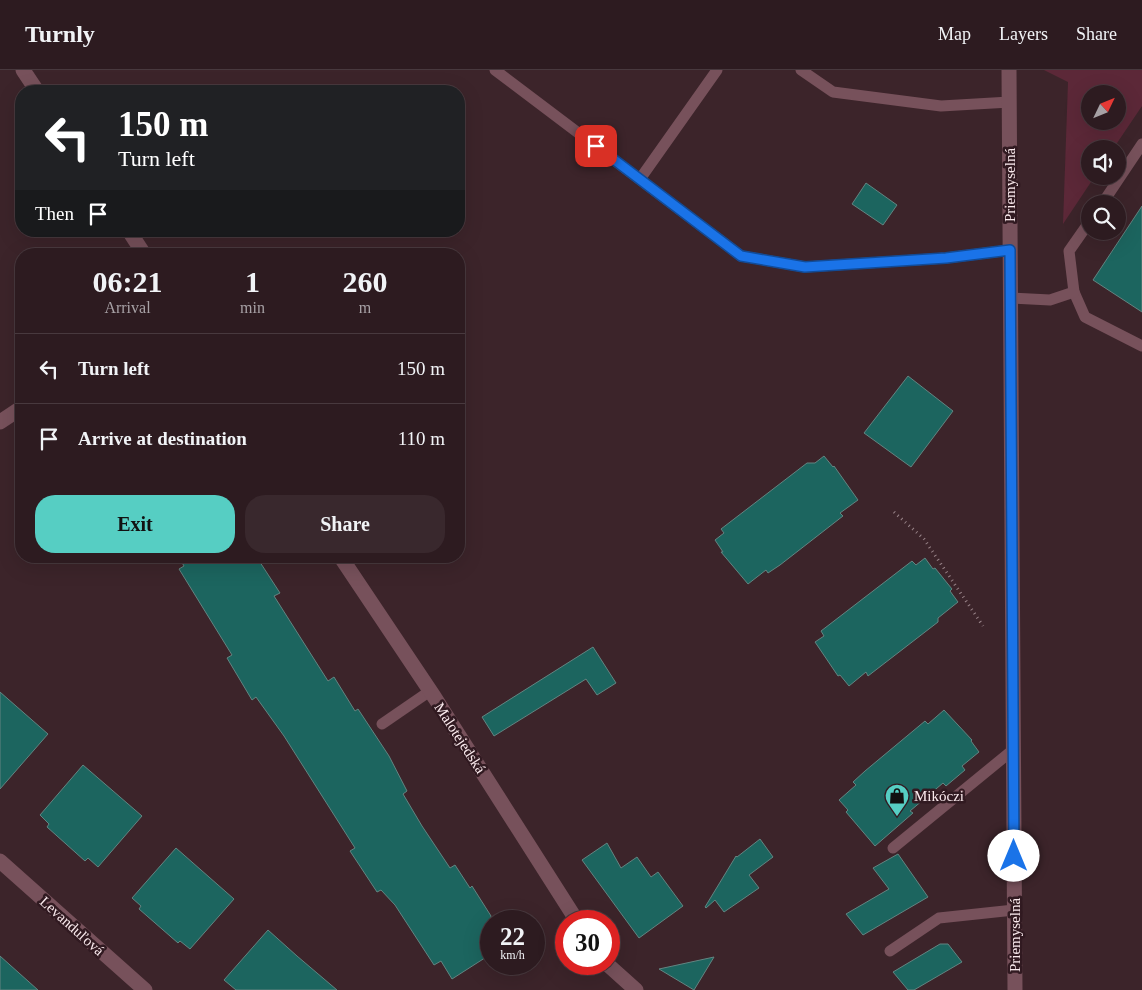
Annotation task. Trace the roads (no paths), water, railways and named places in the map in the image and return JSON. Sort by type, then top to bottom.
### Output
[{"type":"street","points":[[23,70],[33,85]]},
{"type":"street","name":"Priemyselná","points":[[1010,70],[1015,990]]},
{"type":"street","points":[[133,237],[140,248]]},
{"type":"street","points":[[0,422],[15,412]]},
{"type":"street","name":"Malotejedská","points":[[345,563],[430,691],[570,910]]},
{"type":"street","name":"Levanduľová","points":[[0,861],[144,990]]},
{"type":"street","points":[[620,975],[636,990]]},
{"type":"lane","points":[[495,70],[741,256],[805,267],[946,258],[1010,250]]},
{"type":"lane","points":[[640,179],[717,70]]},
{"type":"lane","points":[[801,70],[833,92],[941,106],[1010,102]]},
{"type":"lane","points":[[1108,195],[1142,144]]},
{"type":"lane","points":[[1081,234],[1069,251],[1074,292],[1085,317],[1142,346]]},
{"type":"lane","points":[[1011,298],[1050,300],[1074,292]]},
{"type":"lane","points":[[382,724],[430,691]]},
{"type":"lane","points":[[893,848],[1014,749]]},
{"type":"lane","points":[[890,951],[939,918],[1014,910]]},
{"type":"place","name":"Mikóczi","points":[[897,817]]}]
